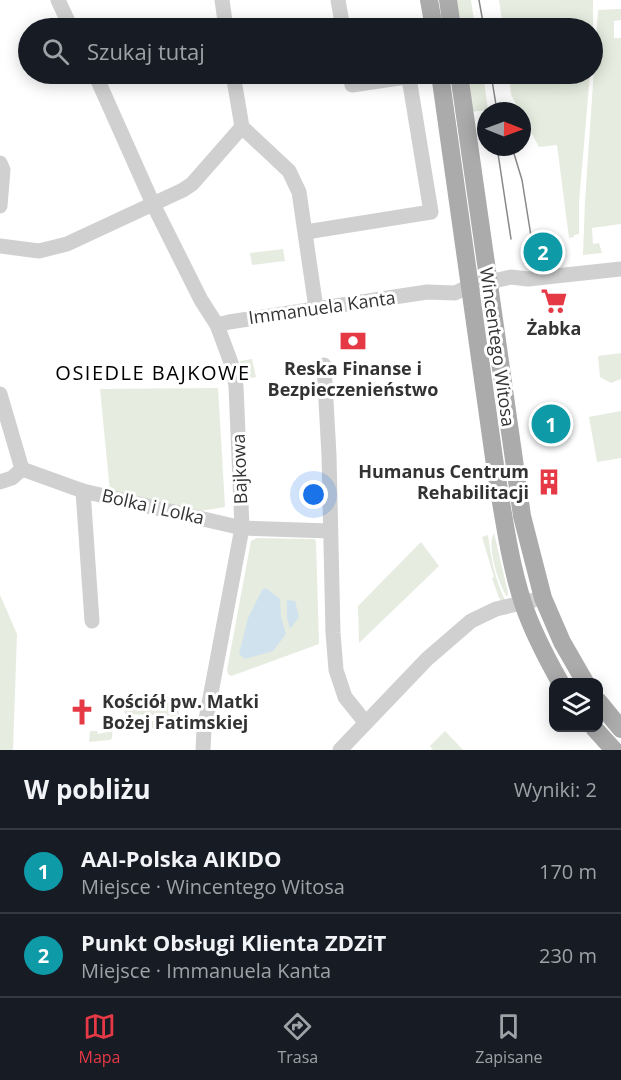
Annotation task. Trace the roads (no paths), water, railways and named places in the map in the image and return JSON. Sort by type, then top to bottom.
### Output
[{"type":"main road","points":[[429,0],[432,18]]},
{"type":"main road","points":[[448,0],[451,18]]},
{"type":"main road","name":"Wincentego Witosa","points":[[441,84],[496,472],[523,602],[542,650],[558,678]]},
{"type":"main road","name":"Wincentego Witosa","points":[[460,84],[522,516],[543,598],[561,642],[583,678]]},
{"type":"main road","points":[[603,707],[621,729]]},
{"type":"main road","points":[[598,732],[614,750]]},
{"type":"street","points":[[222,0],[225,18]]},
{"type":"street","points":[[338,0],[341,18]]},
{"type":"street","points":[[64,2],[68,18]]},
{"type":"street","name":"Bajkowa","points":[[99,84],[153,204],[201,300],[217,325],[236,386],[242,528],[204,730],[203,750]]},
{"type":"street","points":[[235,84],[242,127],[289,171],[299,192],[316,308]]},
{"type":"street","points":[[306,232],[431,212],[410,84]]},
{"type":"street","points":[[0,246],[39,250],[67,244],[183,190],[242,127]]},
{"type":"street","points":[[0,163],[3,170],[0,206]]},
{"type":"street","name":"Immanuela Kanta","points":[[217,325],[427,292],[454,293],[470,286],[512,277],[528,279],[621,269]]},
{"type":"street","points":[[324,365],[336,670],[345,697],[365,722]]},
{"type":"street","points":[[0,394],[22,469],[12,478],[0,482]]},
{"type":"street","name":"Bolka i Lolka","points":[[22,469],[83,490],[242,528],[330,531]]},
{"type":"street","name":"Bolka i Lolka","points":[[83,490],[92,621]]},
{"type":"street","points":[[340,750],[427,659],[471,621],[496,609],[543,598]]},
{"type":"street","points":[[597,732],[602,750]]},
{"type":"water","points":[[266,588],[280,599],[281,617],[286,634],[273,651],[245,659],[239,654],[248,618],[262,590]]},
{"type":"water","points":[[287,600],[295,601],[299,617],[290,629],[287,617]]},
{"type":"tram line","points":[[479,0],[482,18]]},
{"type":"tram line","points":[[493,84],[496,102]]},
{"type":"tram line","points":[[498,156],[511,239]]},
{"type":"tram line","points":[[515,156],[522,180],[531,236]]},
{"type":"place","name":"Punkt Obsługi Klienta ZDZiT","points":[[543,252]]},
{"type":"place","name":"Żabka","points":[[554,301]]},
{"type":"place","name":"Reska Finanse i Bezpieczenieństwo","points":[[353,341]]},
{"type":"place","name":"AAI-Polska AIKIDO","points":[[551,424]]},
{"type":"place","name":"Humanus Centrum Rehabilitacji","points":[[549,482]]},
{"type":"place","name":"Kościół pw. Matki Bożej Fatimskiej","points":[[82,712]]},
{"type":"district","name":"OSIEDLE BAJKOWE","points":[[153,373]]}]
